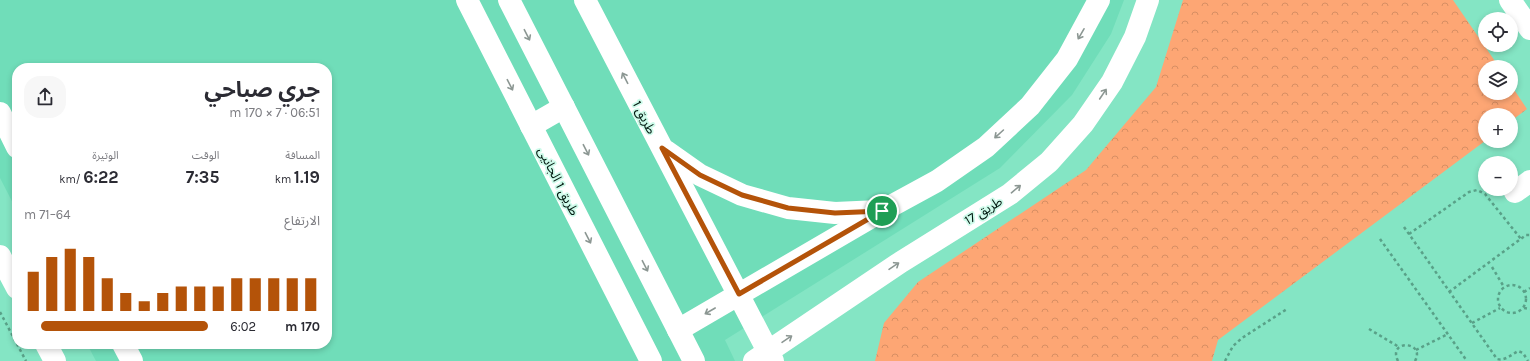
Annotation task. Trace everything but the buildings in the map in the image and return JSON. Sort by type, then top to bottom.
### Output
[{"type":"street","name":"طريق 1 الجانيى","points":[[467,0],[651,361]]},
{"type":"street","points":[[509,0],[694,361]]},
{"type":"street","name":"طريق 1","points":[[585,0],[739,294],[765,358]]},
{"type":"street","points":[[678,330],[882,211],[937,181],[986,147],[1030,106],[1067,59],[1100,0]]},
{"type":"street","name":"طريق 17","points":[[765,358],[900,262],[1010,194],[1049,162],[1083,124],[1112,82],[1134,37],[1148,0]]},
{"type":"street","points":[[1510,0],[1530,29]]},
{"type":"street","points":[[531,126],[564,107]]},
{"type":"street","points":[[0,113],[12,137]]},
{"type":"street","points":[[662,148],[700,175],[742,195],[788,208],[835,213],[882,211]]},
{"type":"street","points":[[0,256],[12,279]]},
{"type":"street","points":[[49,349],[55,361]]},
{"type":"street","points":[[126,349],[132,361]]},
{"type":"path","points":[[1408,234],[1469,192],[1477,190],[1485,194],[1521,239]]},
{"type":"path","points":[[1404,227],[1497,359],[1504,360],[1518,351],[1523,353],[1528,361]]},
{"type":"path","points":[[1449,292],[1526,235],[1530,235]]},
{"type":"path","points":[[1380,239],[1467,361]]},
{"type":"path","points":[[1492,267],[1504,287]]},
{"type":"path","points":[[1510,285],[1515,286],[1524,292],[1526,303],[1524,308],[1515,314],[1509,314],[1500,308],[1498,299],[1499,294],[1504,287],[1510,285]]},
{"type":"path","points":[[1524,292],[1530,288]]},
{"type":"path","points":[[1472,324],[1500,308]]},
{"type":"path","points":[[1524,308],[1530,309]]},
{"type":"path","points":[[1226,361],[1234,346],[1242,338],[1287,309]]},
{"type":"path","points":[[0,312],[12,335]]},
{"type":"path","points":[[1369,329],[1399,347]]},
{"type":"path","points":[[1416,350],[1448,334]]},
{"type":"path","points":[[1398,361],[1396,352],[1399,347],[1405,344],[1412,346],[1416,350],[1417,355],[1415,361]]},
{"type":"path","points":[[20,349],[26,361]]},
{"type":"shaded area","points":[[0,0],[1124,0],[1111,34],[1072,95],[1000,168],[725,340],[735,361],[96,361],[90,349],[332,349],[332,63],[12,63],[12,201],[0,178]]},
{"type":"green space","points":[[1183,0],[1453,0],[1478,36],[1478,52],[1489,52],[1494,60],[1478,60],[1478,100],[1518,100],[1518,96],[1527,109],[1518,116],[1518,108],[1478,108],[1478,146],[1218,340],[1212,361],[875,361],[884,323],[918,282],[1086,170],[1156,87]]},
{"type":"route","points":[[662,148],[700,175],[742,195],[788,208],[835,213],[882,211],[739,294],[662,148]]}]
